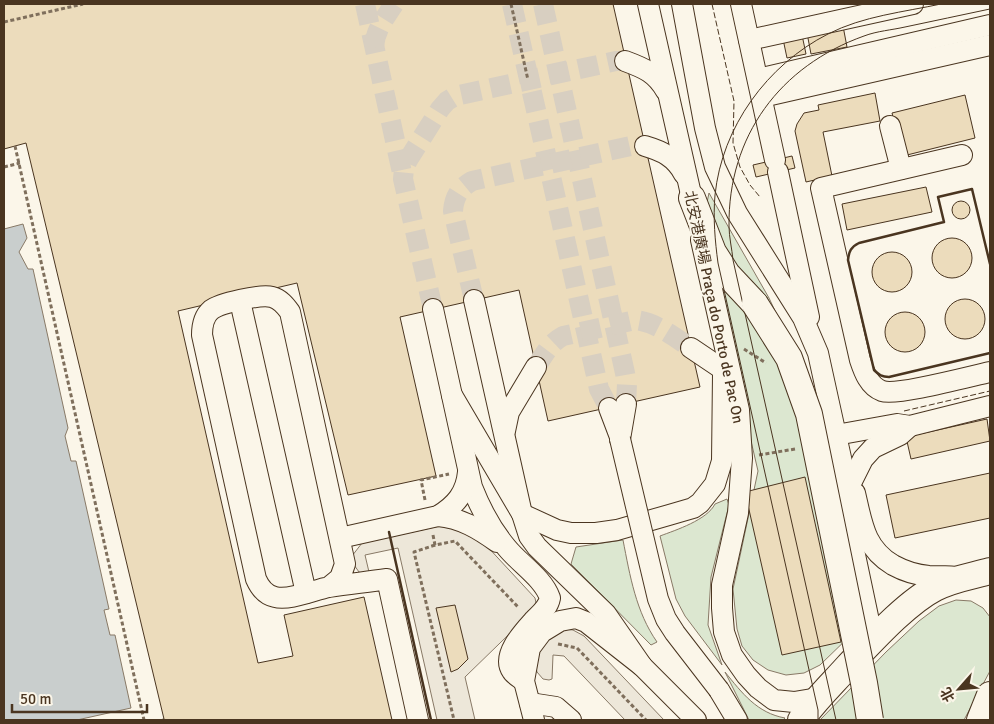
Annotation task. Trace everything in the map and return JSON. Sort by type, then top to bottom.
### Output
[{"type":"main road","points":[[690,189],[713,252],[727,274],[755,304],[789,358],[809,414],[870,720]]},
{"type":"main road","points":[[801,720],[818,698],[873,640],[912,604],[934,589],[978,580],[990,571]]},
{"type":"main road","points":[[980,720],[990,696]]},
{"type":"street","name":"北安港廣場 Praça do Porto de Pac On","points":[[648,4],[722,335],[727,372],[739,410],[742,458],[738,513],[722,585],[724,632],[732,655],[758,688],[774,700],[794,702],[818,698]]},
{"type":"street","points":[[682,4],[710,151],[718,175],[737,213],[803,318],[818,353]]},
{"type":"street","points":[[741,4],[842,458],[865,534],[873,550],[881,558],[903,571],[928,576],[978,580],[990,560]]},
{"type":"street","points":[[749,40],[913,4]]},
{"type":"street","points":[[760,88],[990,25]]},
{"type":"street","points":[[760,88],[990,45]]},
{"type":"street","points":[[626,61],[645,68],[660,80],[669,97]]},
{"type":"street","points":[[890,126],[901,169]]},
{"type":"street","points":[[645,146],[664,152],[679,164],[690,189]]},
{"type":"street","points":[[962,155],[821,188],[858,350],[865,374],[871,382],[882,391],[899,392],[990,372]]},
{"type":"street","points":[[329,587],[335,583],[344,571],[345,564],[290,312],[286,305],[273,297],[264,296],[218,306],[205,317],[202,335],[254,570],[260,587],[266,594],[283,598],[329,587],[387,579],[418,720]]},
{"type":"street","points":[[474,300],[522,514],[530,536],[537,547],[606,614],[642,666]]},
{"type":"street","points":[[240,301],[306,592]]},
{"type":"street","points":[[432,309],[472,487],[483,514],[508,550],[538,579],[550,598],[530,648],[524,681],[532,712],[556,707],[571,720]]},
{"type":"street","points":[[452,396],[522,514],[557,530],[572,533],[596,533],[617,530],[693,508],[700,503],[715,484],[722,461],[727,372],[691,348]]},
{"type":"street","points":[[506,446],[505,428],[509,412],[536,367]]},
{"type":"street","points":[[617,406],[620,439],[658,599],[666,619],[719,690],[737,720]]},
{"type":"street","points":[[842,458],[897,424],[910,426],[990,406]]},
{"type":"street","points":[[842,458],[863,459],[873,448],[900,435],[910,426]]},
{"type":"street","points":[[873,448],[865,443],[842,458],[839,480],[873,640]]},
{"type":"street","points":[[340,538],[434,517],[451,509],[460,498],[467,484],[468,470]]},
{"type":"street","points":[[434,517],[453,518],[467,523],[508,550]]},
{"type":"street","points":[[537,547],[538,579]]},
{"type":"street","points":[[537,627],[548,627],[567,619],[580,619],[642,666],[696,720]]},
{"type":"path","points":[[4,22],[83,4]]},
{"type":"path","points":[[511,4],[528,80]]},
{"type":"path","points":[[15,146],[144,720]]},
{"type":"path","points":[[4,167],[20,163]]},
{"type":"path","points":[[742,458],[799,449]]},
{"type":"path","points":[[435,545],[434,517],[420,480],[468,470]]},
{"type":"path","points":[[454,720],[414,552],[455,541],[553,644],[577,648],[646,720]]},
{"type":"green space","points":[[709,193],[777,315],[854,632],[820,665],[804,673],[786,675],[768,670],[753,660],[742,646],[737,629],[733,589],[758,471],[705,243],[705,212]]},
{"type":"green space","points":[[727,499],[729,505],[711,577],[708,625],[722,665],[685,616],[676,599],[660,536],[698,520],[711,510],[715,504]]},
{"type":"green space","points":[[623,540],[631,580],[639,606],[657,642],[651,645],[571,564],[576,547]]},
{"type":"green space","points":[[956,600],[971,601],[983,608],[990,617],[990,671],[964,720],[820,720],[919,621],[939,606]]},
{"type":"green space","points":[[725,672],[758,707],[766,712],[785,718],[783,720],[749,720]]},
{"type":"shaded area","points":[[23,224],[27,238],[19,252],[28,269],[33,269],[68,428],[65,436],[71,461],[76,461],[109,609],[104,610],[110,635],[115,635],[131,708],[77,720],[4,720],[4,229]]},
{"type":"shaded area","points":[[449,524],[472,530],[535,598],[536,603],[534,610],[465,677],[475,720],[437,720],[398,548],[365,555],[369,572],[364,574],[359,572],[352,562],[352,556],[362,543]]},
{"type":"shaded area","points":[[564,629],[573,630],[584,636],[664,720],[625,720],[564,656],[553,655],[552,679],[543,679],[537,672],[534,661],[540,639]]},
{"type":"building","points":[[4,4],[613,4],[700,387],[548,421],[519,290],[400,317],[436,476],[348,495],[297,283],[178,311],[258,663],[293,656],[284,615],[364,597],[392,720],[159,720],[164,719],[26,143],[4,149]]},
{"type":"building","points":[[843,26],[847,47],[811,54],[807,33]]},
{"type":"building","points":[[802,35],[806,54],[787,58],[783,39]]},
{"type":"building","points":[[875,93],[880,121],[823,132],[832,176],[806,182],[795,131],[804,113],[819,110],[818,105]]},
{"type":"building","points":[[965,95],[975,138],[903,156],[892,113]]},
{"type":"building","points":[[792,156],[795,168],[756,177],[753,165]]},
{"type":"building","points":[[926,187],[932,212],[847,230],[842,204]]},
{"type":"building","points":[[957,201],[965,201],[970,206],[968,217],[957,219],[952,214],[952,206]]},
{"type":"building","points":[[956,238],[963,241],[969,247],[972,258],[971,266],[963,275],[956,278],[948,278],[941,275],[933,266],[932,254],[935,247],[944,239]]},
{"type":"building","points":[[896,252],[903,255],[909,261],[912,272],[911,280],[903,289],[896,292],[888,292],[881,289],[873,280],[872,268],[875,261],[884,253]]},
{"type":"building","points":[[969,299],[976,302],[982,308],[985,319],[984,327],[976,336],[969,339],[961,339],[954,336],[946,327],[945,315],[948,308],[957,300]]},
{"type":"building","points":[[909,312],[916,315],[922,321],[925,332],[924,340],[916,349],[909,352],[901,352],[894,349],[886,340],[885,328],[888,321],[897,313]]},
{"type":"building","points":[[987,419],[990,441],[911,459],[906,437]]},
{"type":"building","points":[[990,473],[990,518],[895,538],[886,495]]},
{"type":"building","points":[[805,477],[841,642],[782,655],[745,492]]},
{"type":"building","points":[[455,605],[468,659],[458,669],[451,672],[436,608]]},
{"type":"tunnel","points":[[365,4],[403,177]]},
{"type":"tunnel","points":[[374,47],[378,30],[394,4]]},
{"type":"tunnel","points":[[512,4],[599,389],[609,408]]},
{"type":"tunnel","points":[[543,4],[625,373],[627,384],[626,404]]},
{"type":"tunnel","points":[[433,309],[403,179],[404,169],[408,160],[440,109],[455,96],[616,61],[625,61]]},
{"type":"tunnel","points":[[474,300],[453,211],[456,197],[464,187],[472,181],[635,145],[645,146]]},
{"type":"tunnel","points":[[536,367],[551,346],[563,336],[635,320],[657,327],[691,348]]},
{"type":"tram line","points":[[818,720],[818,710],[718,263],[714,212],[719,170],[738,122],[751,101],[767,81],[806,47],[828,34],[855,23],[884,15],[941,4]]},
{"type":"tram line","points":[[836,720],[733,260],[729,234],[731,193],[738,163],[749,134],[765,108],[784,86],[807,66],[834,49],[869,34],[990,9]]},
{"type":"fence","points":[[712,4],[734,101],[733,143],[740,167],[750,185],[760,197]]},
{"type":"fence","points":[[904,411],[990,391]]},
{"type":"wall","points":[[990,264],[972,189],[938,197],[944,222],[859,243],[851,250],[848,260],[874,370],[879,374],[889,377],[990,353]]},
{"type":"wall","points":[[389,532],[431,720]]}]
